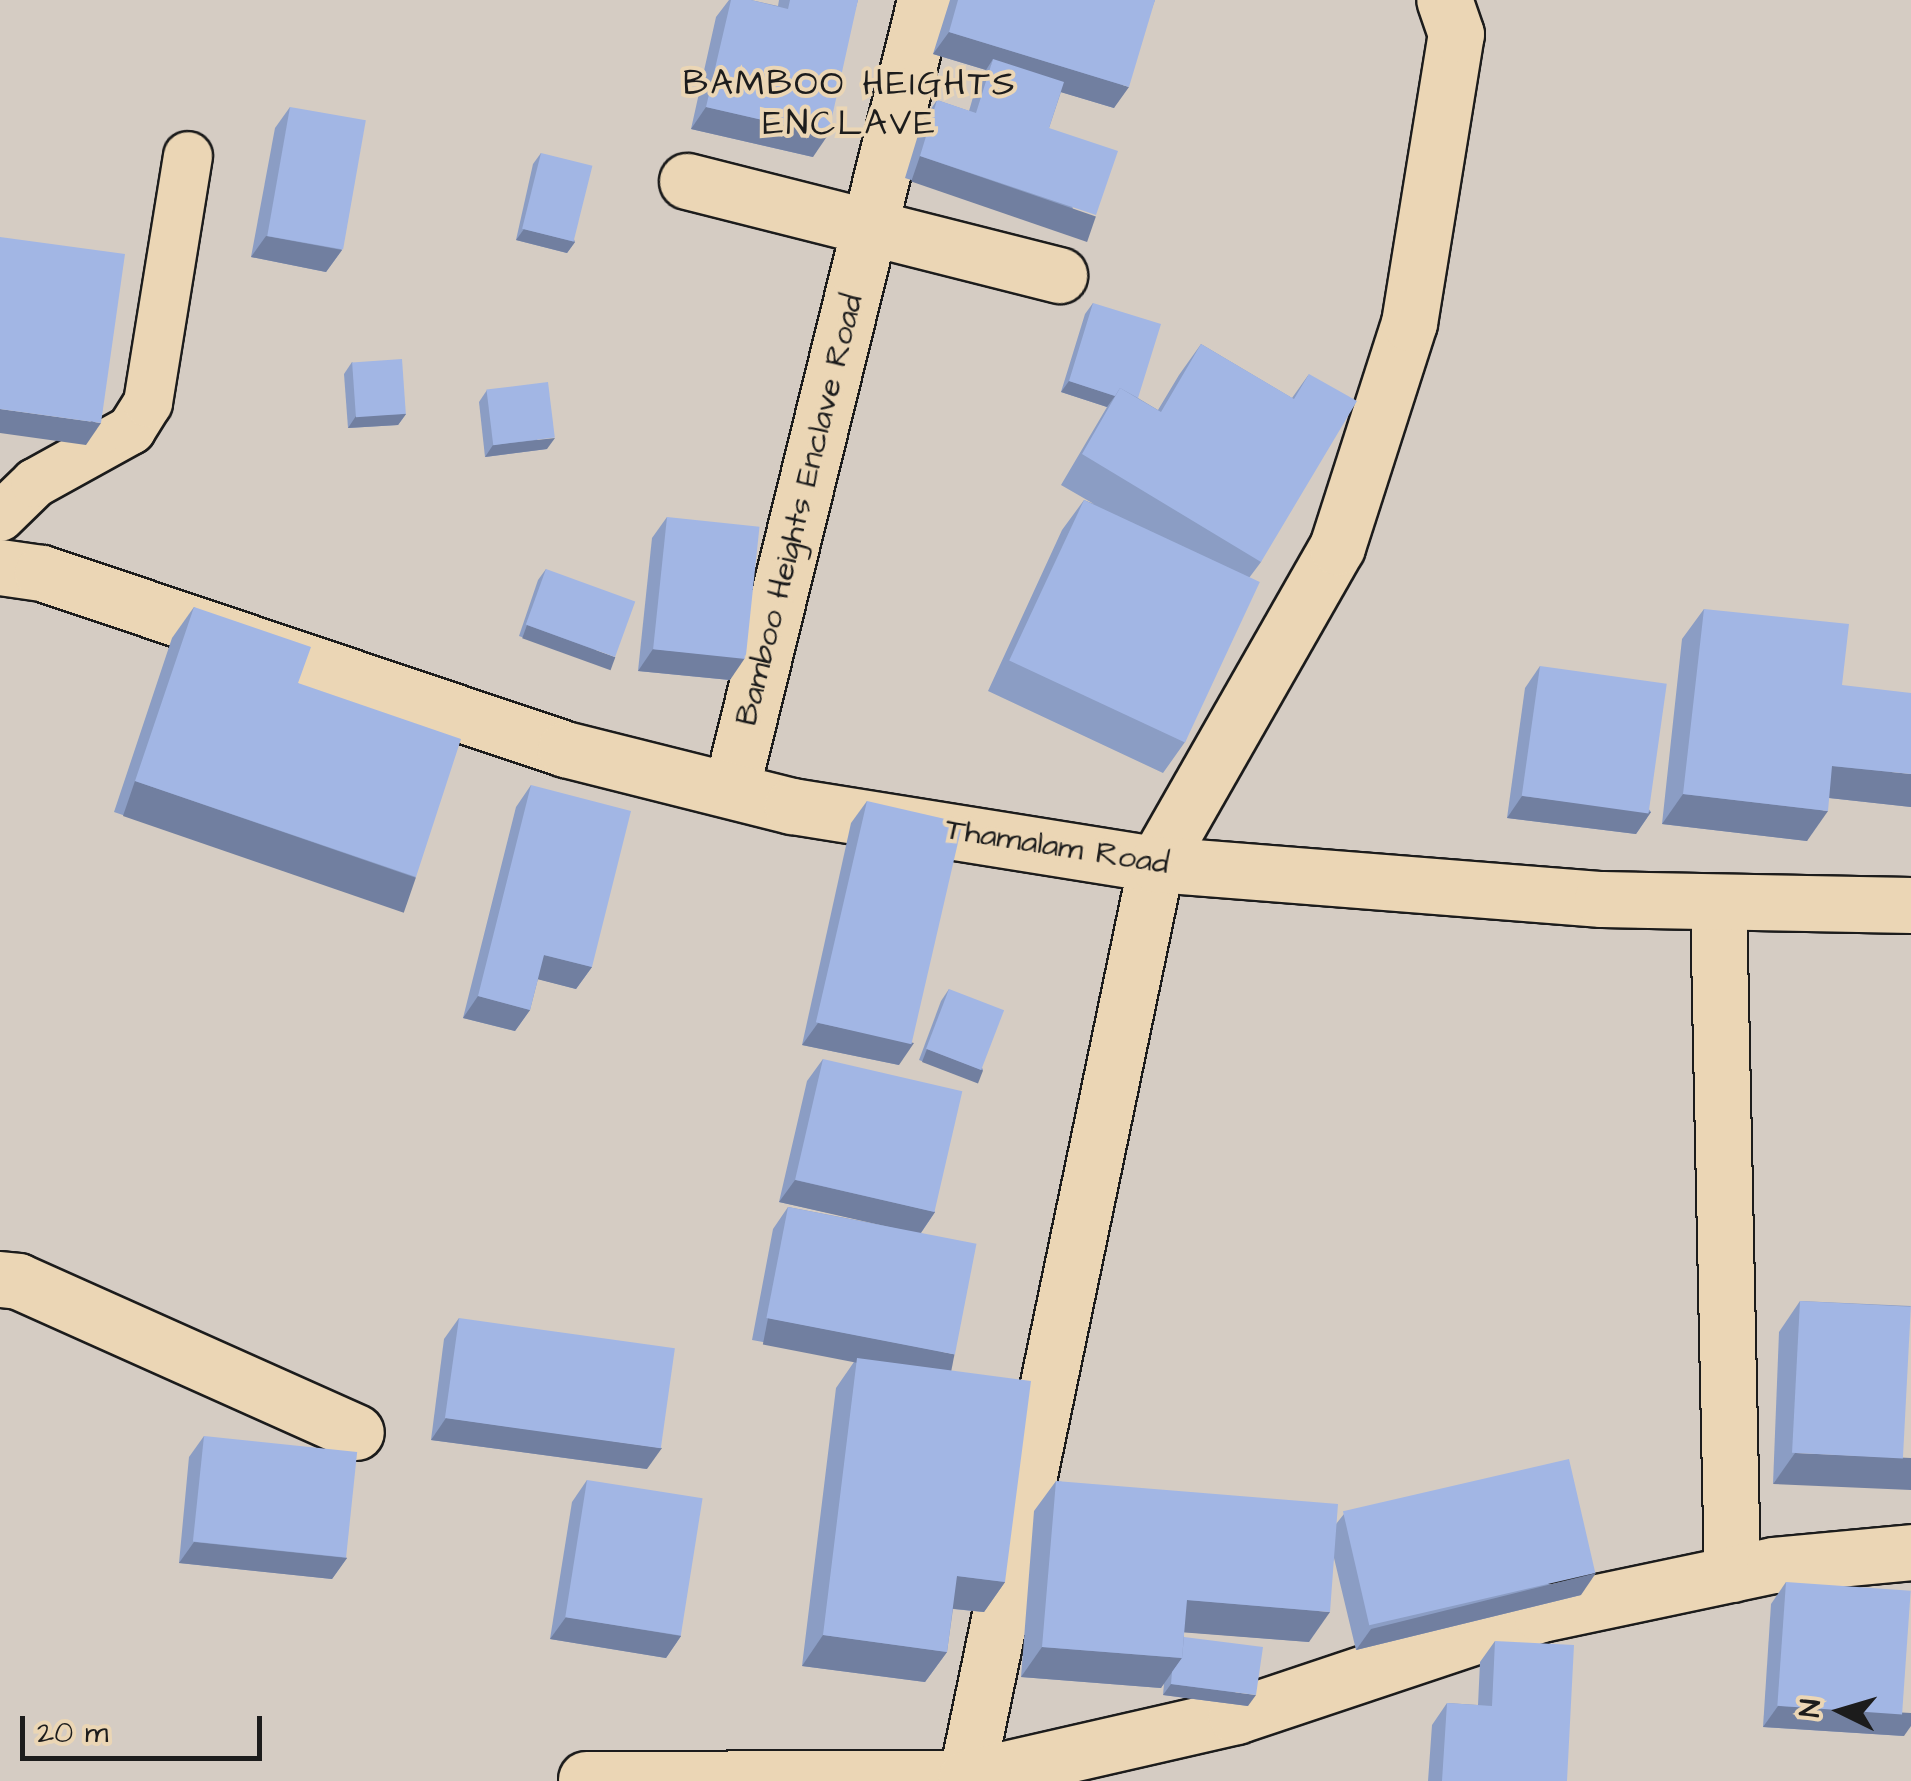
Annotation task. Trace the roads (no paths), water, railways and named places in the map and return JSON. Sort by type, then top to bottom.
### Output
[{"type":"street","name":"Bamboo Heights Enclave Road","points":[[731,790],[926,0]]},
{"type":"street","points":[[966,1778],[1156,864],[1337,548],[1409,322],[1456,34],[1444,0]]},
{"type":"street","points":[[688,180],[868,231],[1059,274]]},
{"type":"street","name":"Thamalam Road","points":[[0,567],[42,573],[565,748],[792,806],[1156,864],[1602,899],[1911,905]]},
{"type":"street","points":[[1718,902],[1732,1574]]},
{"type":"street","points":[[0,1279],[18,1281],[356,1432]]},
{"type":"street","points":[[586,1780],[966,1778],[1236,1716],[1540,1614],[1732,1574],[1911,1552]]},
{"type":"lane","points":[[0,518],[36,483],[132,430],[148,404],[188,156]]},
{"type":"district","name":"BAMBOO HEIGHTS ENCLAVE","points":[[850,104]]}]
